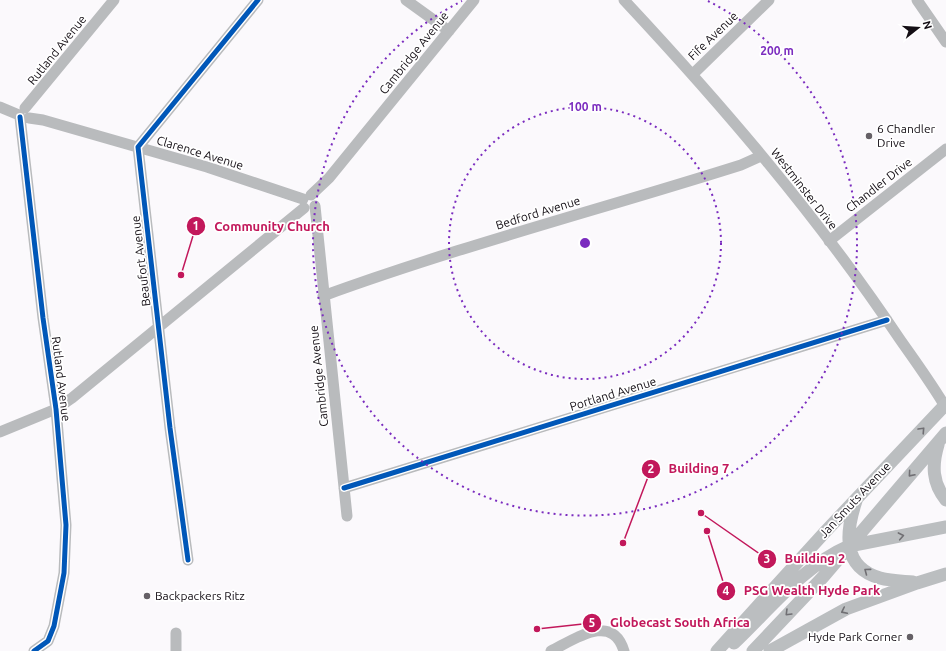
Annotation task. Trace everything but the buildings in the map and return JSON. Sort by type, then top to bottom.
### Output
[{"type":"main road","name":"Jan Smuts Avenue","points":[[717,651],[858,498],[946,406]]},
{"type":"main road","name":"Jan Smuts Avenue","points":[[752,651],[849,546],[943,437]]},
{"type":"main road","points":[[943,437],[934,462],[934,473],[937,486],[946,500]]},
{"type":"main road","points":[[858,498],[849,523],[849,546],[857,561],[869,574],[886,580],[917,583]]},
{"type":"main road","points":[[726,651],[813,566],[849,546],[946,527]]},
{"type":"main road","points":[[770,651],[846,609],[946,574]]},
{"type":"street","name":"Rutland Avenue","points":[[34,651],[48,642],[54,626],[66,541],[65,511],[56,409],[43,318],[24,140],[25,114],[34,98],[114,0]]},
{"type":"street","points":[[138,148],[258,0]]},
{"type":"street","points":[[406,0],[449,31]]},
{"type":"street","name":"Cambridge Avenue","points":[[347,516],[317,233],[308,202],[474,0]]},
{"type":"street","name":"Westminster Drive","points":[[624,0],[693,74],[829,241],[860,281],[946,406]]},
{"type":"street","name":"Fife Avenue","points":[[693,74],[769,0]]},
{"type":"street","points":[[917,0],[946,42]]},
{"type":"street","name":"Clarence Avenue","points":[[2,107],[280,191],[308,202]]},
{"type":"street","name":"Beaufort Avenue","points":[[138,148],[177,483],[188,560]]},
{"type":"street","name":"Chandler Drive","points":[[829,241],[946,149]]},
{"type":"street","name":"Bedford Avenue","points":[[323,296],[369,279],[507,235],[730,168],[761,156]]},
{"type":"street","points":[[0,432],[56,409],[84,389],[308,202]]},
{"type":"street","name":"Portland Avenue","points":[[344,488],[887,320]]},
{"type":"street","points":[[551,651],[592,632],[604,630],[614,634],[619,639],[624,651]]},
{"type":"street","points":[[176,633],[176,651]]},
{"type":"cycle path","points":[[188,560],[170,428],[138,147],[258,0]]},
{"type":"cycle path","points":[[20,117],[43,318],[56,409],[66,525],[64,573],[54,626],[48,641],[34,651]]},
{"type":"cycle path","points":[[344,488],[887,320]]},
{"type":"place","name":"6 Chandler Drive","points":[[869,136]]},
{"type":"place","name":"Community Church","points":[[181,275]]},
{"type":"place","name":"Building 2","points":[[701,513]]},
{"type":"place","name":"PSG Wealth Hyde Park","points":[[707,531]]},
{"type":"place","name":"Building 7","points":[[623,543]]},
{"type":"place","name":"Backpackers Ritz","points":[[147,596]]},
{"type":"place","name":"Globecast South Africa","points":[[537,629]]},
{"type":"place","name":"Hyde Park Corner","points":[[910,637]]}]
